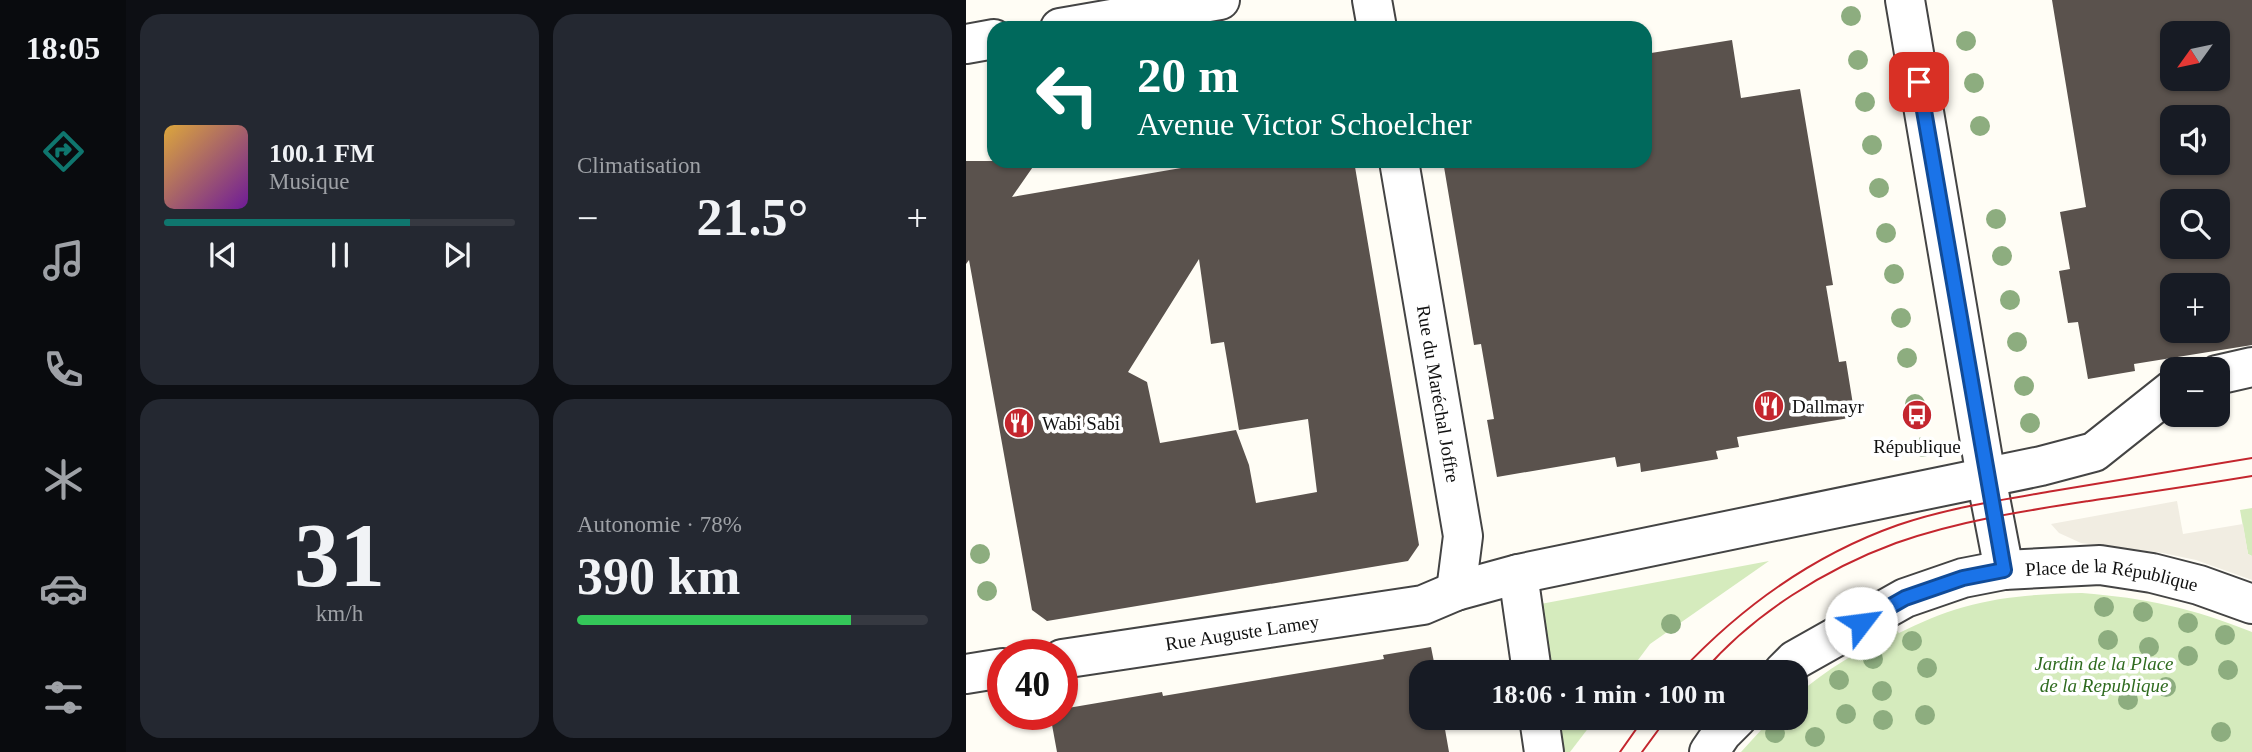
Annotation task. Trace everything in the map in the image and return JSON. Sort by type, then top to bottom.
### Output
[{"type":"street","points":[[1100,21],[1220,0]]},
{"type":"street","points":[[1372,0],[1376,21]]},
{"type":"street","points":[[1905,0],[2004,570]]},
{"type":"street","points":[[966,44],[987,41]]},
{"type":"street","name":"Rue du Maréchal Joffre","points":[[1400,168],[1463,536],[1440,598]]},
{"type":"street","points":[[2230,372],[2252,368]]},
{"type":"street","name":"Rue Auguste Lamey","points":[[1078,656],[1440,598],[1518,574],[2041,467],[2094,452],[2160,400]]},
{"type":"street","name":"Place de la République","points":[[1796,660],[1905,598],[1963,578],[2004,570],[2100,565],[2199,584],[2252,604]]},
{"type":"street","points":[[1518,574],[1530,660]]},
{"type":"street","points":[[966,674],[987,671]]},
{"type":"street","points":[[1541,730],[1544,752]]},
{"type":"street","points":[[1709,752],[1725,730]]},
{"type":"green space","points":[[2252,508],[2252,556],[2248,554],[2240,510]]},
{"type":"green space","points":[[1769,561],[1650,644],[1638,660],[1538,660],[1530,606]]},
{"type":"green space","name":"Jardin de la Place de la Republique","points":[[2082,593],[2169,605],[2252,632],[2252,752],[1741,752],[1761,730],[1808,730],[1808,685],[1844,660],[1897,631],[1899,633],[1939,615],[1978,603]]},
{"type":"green space","points":[[1549,730],[1587,730],[1570,752],[1553,752]]},
{"type":"shaded area","points":[[2177,501],[2183,534],[2243,524],[2248,554],[2252,556],[2252,580],[2196,560],[2081,543],[2059,533],[2051,524]]},
{"type":"building","points":[[2052,0],[2252,0],[2252,345],[2177,357],[2160,357],[2160,360],[2134,364],[2135,371],[2088,379],[2078,322],[2068,323],[2059,271],[2070,269],[2060,212],[2086,207]]},
{"type":"building","points":[[1732,40],[1741,98],[1800,89],[1833,285],[1826,286],[1839,362],[1846,361],[1855,417],[1737,437],[1739,447],[1716,451],[1718,459],[1641,472],[1640,463],[1617,467],[1615,457],[1497,477],[1487,420],[1494,419],[1481,344],[1474,345],[1444,168],[1652,168],[1652,53]]},
{"type":"building","points":[[966,161],[987,161],[987,168],[1032,168],[1012,197],[1181,168],[1355,168],[1419,545],[1408,561],[1047,621],[1032,610],[969,260],[966,264]],"holes":[[[1199,259],[1211,344],[1224,342],[1239,430],[1308,419],[1317,492],[1256,503],[1249,465],[1236,430],[1160,443],[1147,382],[1128,372]]]},
{"type":"building","points":[[1431,647],[1434,660],[1409,660],[1409,730],[1445,730],[1449,752],[1057,752],[1053,730],[1078,730],[1078,706],[1162,692],[1163,696],[1384,659],[1383,655]]},
{"type":"tram line","points":[[1692,660],[1728,626],[1780,585],[1837,551],[1898,525],[1994,501],[2252,458]]},
{"type":"tram line","points":[[1714,660],[1744,631],[1792,596],[1843,566],[1896,543],[1943,529],[2016,513],[2252,476]]},
{"type":"tram line","points":[[1620,752],[1636,730]]},
{"type":"tram line","points":[[1642,752],[1658,730]]},
{"type":"place","name":"Dallmayr","points":[[1769,406]]},
{"type":"place","name":"République","points":[[1917,415]]},
{"type":"place","name":"Wabi Sabi","points":[[1019,423]]},
{"type":"route","points":[[1861,623],[1905,598],[1963,578],[2004,570],[1919,82]]}]
